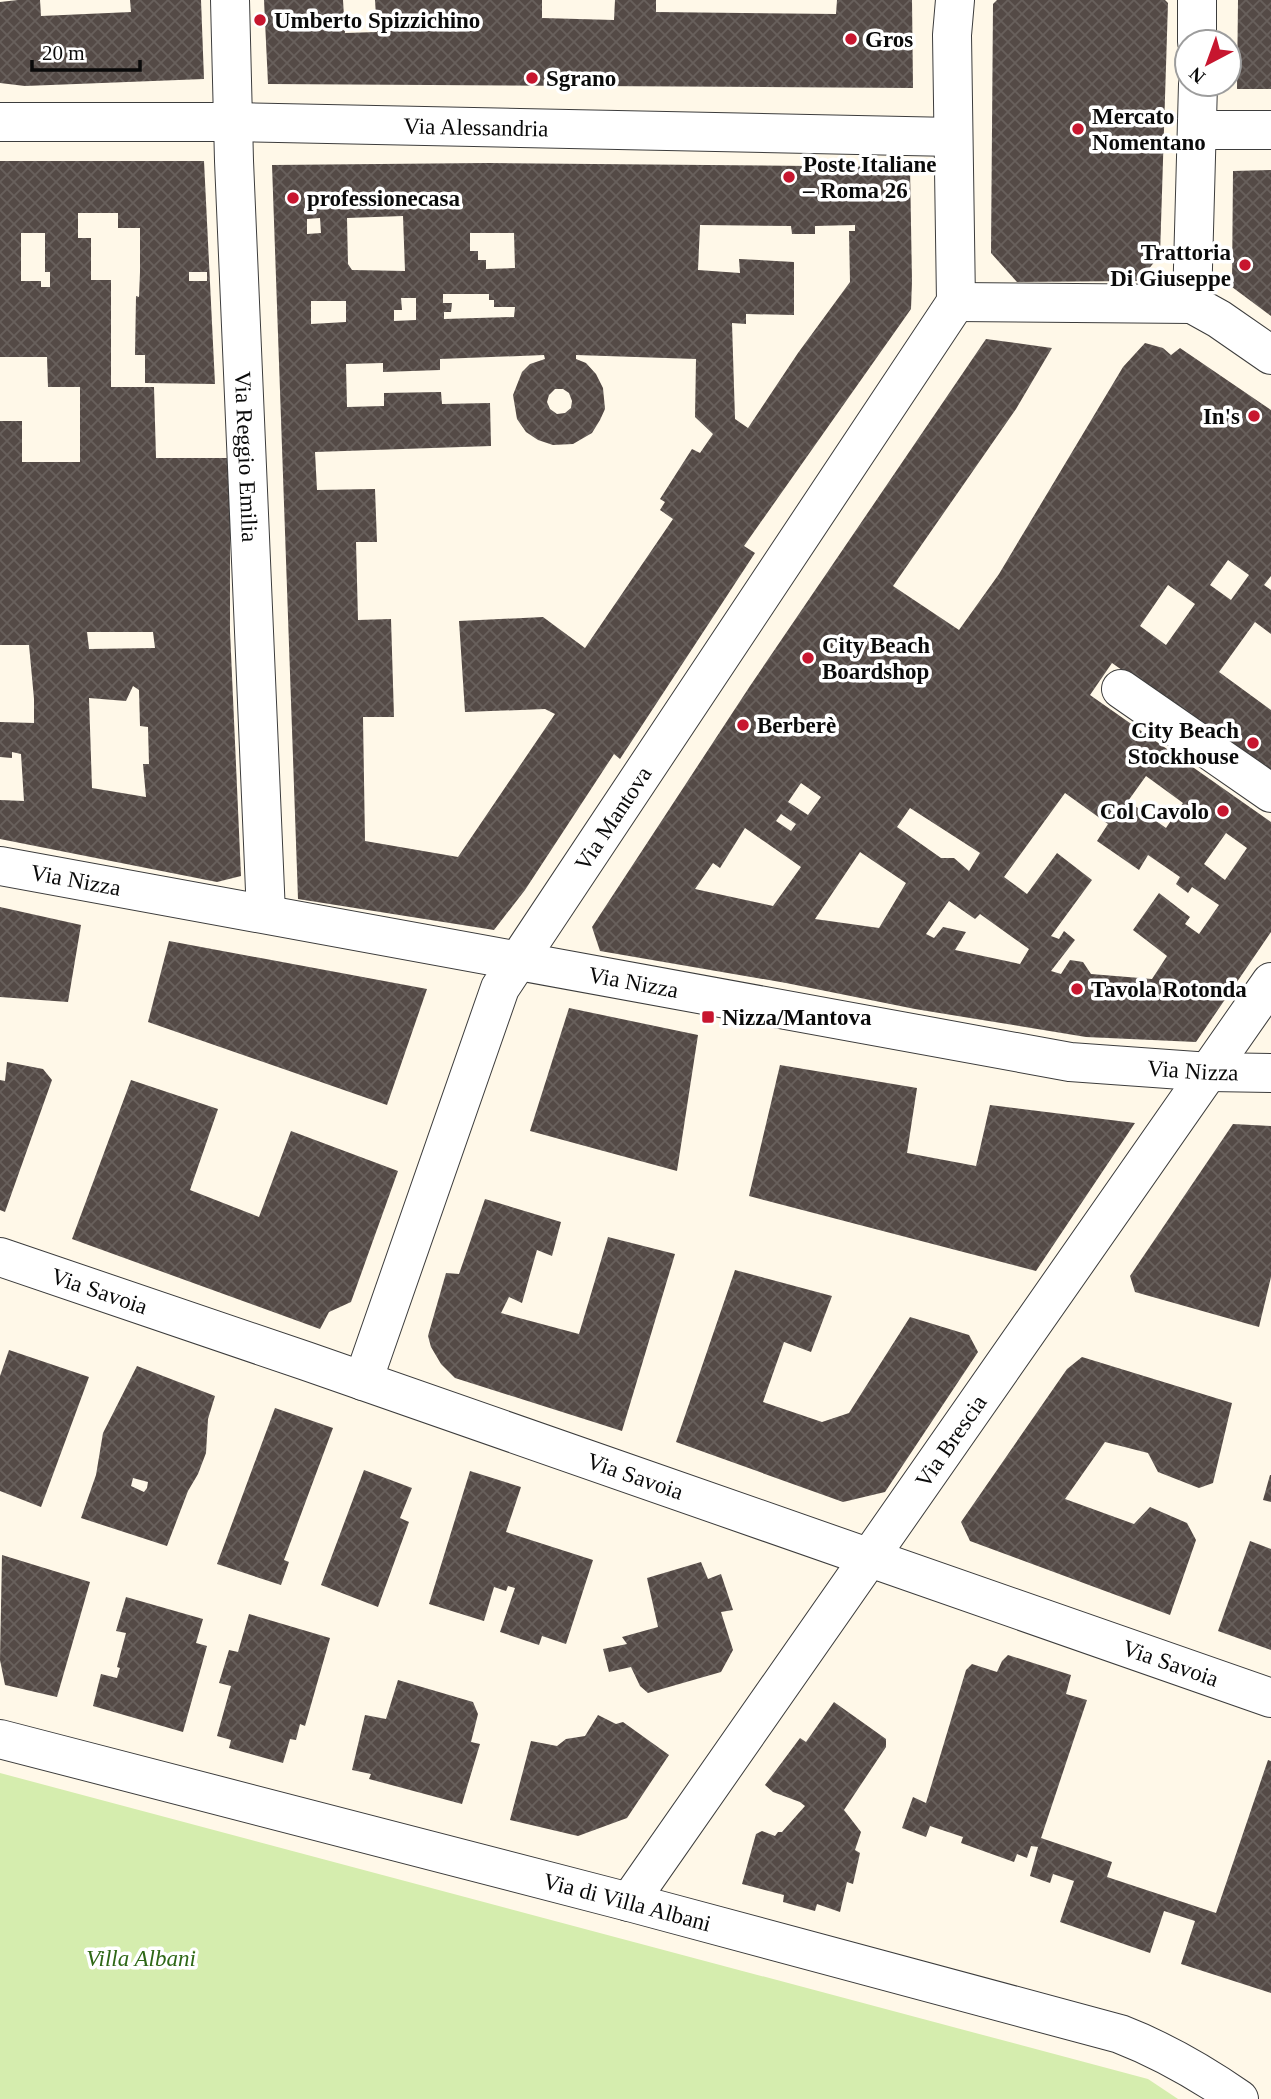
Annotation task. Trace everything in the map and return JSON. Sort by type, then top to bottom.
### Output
[{"type":"street","name":"Via Reggio Emilia","points":[[230,0],[266,914]]},
{"type":"street","points":[[955,0],[952,34],[956,302],[1192,304],[1271,355]]},
{"type":"street","points":[[1197,0],[1197,28]]},
{"type":"street","points":[[1192,304],[1198,98]]},
{"type":"street","name":"Via Alessandria","points":[[0,122],[233,122],[953,137]]},
{"type":"street","points":[[1197,130],[1271,130]]},
{"type":"street","name":"Via Mantova","points":[[363,1381],[500,988],[956,302]]},
{"type":"street","points":[[1121,689],[1271,793]]},
{"type":"street","name":"Via Nizza","points":[[0,866],[1070,1062],[1210,1072],[1271,1073]]},
{"type":"street","name":"Via Brescia","points":[[629,1902],[1271,982]]},
{"type":"street","name":"Via Savoia","points":[[0,1257],[1271,1698]]},
{"type":"street","name":"Via di Villa Albani","points":[[0,1739],[629,1902],[1120,2034],[1160,2049],[1239,2099]]},
{"type":"green space","name":"Villa Albani","points":[[0,1773],[1148,2079],[1178,2099],[0,2099]]},
{"type":"building","points":[[40,0],[41,16],[131,12],[130,0],[201,0],[204,79],[25,86],[0,83],[0,2]]},
{"type":"building","points":[[264,0],[343,0],[345,33],[377,32],[375,0],[542,0],[542,18],[614,20],[615,0],[656,0],[656,12],[836,14],[837,0],[912,0],[913,88],[268,84]]},
{"type":"building","name":"Mercato Nomentano","points":[[997,0],[1165,0],[1168,3],[1160,255],[1139,281],[1017,282],[991,253],[993,4]]},
{"type":"building","points":[[1238,0],[1271,0],[1271,89],[1243,89],[1243,28],[1238,28]]},
{"type":"building","points":[[0,161],[204,161],[215,384],[145,383],[145,355],[135,355],[140,228],[118,228],[118,213],[78,213],[78,238],[91,238],[91,280],[111,280],[111,387],[154,387],[156,458],[230,458],[230,631],[241,876],[217,882],[0,839],[0,800],[24,801],[21,754],[12,752],[12,758],[0,757],[0,722],[34,723],[34,699],[29,645],[0,645],[0,421],[22,421],[22,462],[80,462],[80,387],[48,387],[47,357],[0,357]],"holes":[[[21,233],[45,233],[45,272],[50,272],[50,287],[41,287],[41,281],[21,281]],[[189,272],[207,272],[207,281],[189,281]],[[87,632],[153,632],[155,648],[89,649]],[[133,686],[139,690],[140,726],[148,727],[149,764],[143,764],[146,797],[92,788],[89,698],[126,701]]]},
{"type":"building","points":[[488,163],[910,167],[911,309],[744,546],[755,553],[620,759],[614,754],[525,890],[494,930],[298,899],[272,165]],"holes":[[[403,216],[405,271],[352,270],[348,264],[347,218]],[[320,218],[321,233],[307,234],[307,219]],[[700,225],[791,226],[792,234],[815,234],[815,226],[855,225],[855,231],[849,231],[850,282],[748,428],[735,419],[732,323],[746,324],[746,314],[794,315],[794,262],[739,259],[740,273],[698,270]],[[470,233],[514,233],[515,268],[486,269],[486,260],[478,260],[478,251],[470,251]],[[443,294],[489,294],[489,300],[494,300],[494,307],[515,307],[514,317],[444,319],[444,312],[451,312],[452,303],[443,303]],[[401,298],[416,298],[416,320],[394,321],[394,310],[402,310]],[[311,301],[346,301],[346,322],[311,324]],[[544,355],[545,359],[530,364],[522,372],[513,395],[517,419],[526,432],[553,445],[573,444],[592,433],[605,409],[603,388],[596,374],[586,363],[576,359],[576,355],[696,359],[695,417],[713,434],[700,453],[692,449],[660,499],[665,502],[660,510],[673,519],[585,648],[543,617],[459,621],[465,712],[545,709],[555,714],[458,857],[365,841],[363,717],[394,717],[391,619],[358,620],[356,542],[377,542],[375,489],[317,490],[315,452],[491,446],[490,403],[442,404],[441,392],[384,393],[384,406],[347,407],[346,364],[383,363],[383,372],[440,370],[440,359]],[[555,389],[563,389],[569,393],[571,408],[565,413],[557,414],[550,409],[547,402]]]},
{"type":"building","points":[[1271,170],[1271,316],[1232,287],[1233,171]]},
{"type":"building","points":[[986,339],[1052,348],[1016,409],[893,586],[959,630],[999,574],[1123,367],[1145,343],[1163,348],[1171,355],[1180,348],[1271,410],[1271,576],[1264,585],[1271,590],[1271,634],[1255,622],[1219,672],[1271,710],[1271,775],[1112,663],[1090,695],[1271,822],[1271,932],[1196,1042],[1086,1037],[915,1009],[786,983],[600,951],[592,927],[750,686]],"holes":[[[1228,560],[1249,575],[1231,600],[1210,585]],[[1168,585],[1195,604],[1166,645],[1140,626]],[[1146,776],[1183,803],[1166,828],[1128,801]],[[801,783],[821,797],[808,815],[788,802]],[[1065,793],[1108,824],[1097,841],[1139,870],[1148,855],[1180,877],[1176,884],[1188,893],[1192,887],[1219,905],[1199,934],[1185,924],[1190,917],[1159,893],[1133,930],[1167,956],[1152,979],[1091,974],[1083,962],[1070,960],[1061,974],[1051,971],[1075,940],[1064,931],[1059,939],[1051,936],[1092,880],[1057,853],[1027,894],[1004,877]],[[910,808],[980,853],[969,871],[954,858],[941,858],[897,827]],[[781,814],[796,824],[791,831],[776,821]],[[745,828],[801,867],[773,906],[695,889],[713,863],[720,868]],[[1226,833],[1247,848],[1225,880],[1204,864]],[[860,852],[906,883],[879,928],[815,919]],[[949,901],[975,919],[980,914],[1029,949],[1020,964],[955,950],[966,932],[943,927],[934,938],[926,934]]]},
{"type":"building","points":[[0,907],[81,925],[68,1002],[0,997]]},
{"type":"building","points":[[169,941],[427,989],[387,1105],[148,1022]]},
{"type":"building","points":[[569,1008],[698,1035],[677,1171],[530,1131]]},
{"type":"building","points":[[7,1062],[43,1069],[52,1080],[5,1212],[0,1210],[0,1080],[5,1081]]},
{"type":"building","points":[[780,1065],[917,1088],[907,1153],[976,1166],[990,1105],[1135,1123],[1036,1271],[749,1196]]},
{"type":"building","points":[[131,1080],[218,1109],[190,1190],[259,1217],[291,1131],[398,1171],[351,1302],[329,1312],[320,1329],[72,1239]]},
{"type":"building","points":[[1233,1124],[1271,1126],[1271,1277],[1259,1327],[1135,1292],[1130,1276]]},
{"type":"building","points":[[485,1199],[561,1222],[552,1256],[537,1250],[522,1303],[509,1297],[501,1313],[579,1334],[608,1237],[675,1254],[622,1431],[455,1378],[441,1364],[428,1336],[446,1273],[459,1274]]},
{"type":"building","points":[[735,1270],[832,1296],[811,1352],[784,1342],[763,1402],[822,1422],[849,1413],[910,1317],[969,1335],[978,1352],[885,1492],[843,1502],[676,1442]]},
{"type":"building","points":[[9,1350],[89,1377],[41,1507],[0,1491],[0,1376]]},
{"type":"building","points":[[1082,1357],[1232,1403],[1213,1483],[1199,1488],[1158,1472],[1148,1453],[1105,1442],[1065,1499],[1134,1524],[1150,1507],[1187,1523],[1196,1540],[1170,1615],[970,1541],[961,1522],[1067,1369]]},
{"type":"building","points":[[137,1366],[215,1396],[208,1419],[206,1453],[167,1546],[81,1518],[96,1475],[103,1433]],"holes":[[[133,1478],[148,1482],[144,1492],[131,1486]]]},
{"type":"building","points":[[275,1408],[333,1428],[284,1560],[289,1562],[281,1585],[217,1564]]},
{"type":"building","points":[[364,1470],[412,1488],[400,1518],[409,1522],[378,1607],[321,1585]]},
{"type":"building","points":[[470,1471],[521,1487],[506,1532],[593,1560],[566,1644],[542,1636],[539,1645],[500,1632],[515,1588],[508,1586],[506,1591],[494,1587],[484,1621],[429,1604]]},
{"type":"building","points":[[1271,1475],[1271,1502],[1263,1500]]},
{"type":"building","points":[[1250,1541],[1271,1549],[1271,1650],[1218,1631]]},
{"type":"building","points":[[2,1555],[90,1582],[57,1697],[5,1685],[0,1660]]},
{"type":"building","points":[[701,1562],[708,1579],[721,1574],[733,1610],[721,1612],[733,1650],[721,1672],[648,1693],[640,1686],[631,1667],[609,1672],[603,1649],[627,1644],[622,1637],[658,1627],[647,1578]]},
{"type":"building","points":[[126,1597],[203,1619],[196,1643],[207,1646],[183,1732],[93,1706],[101,1674],[117,1678],[120,1668],[117,1667],[126,1633],[116,1631]]},
{"type":"building","points":[[249,1614],[330,1638],[305,1726],[300,1724],[296,1740],[290,1739],[283,1763],[229,1748],[231,1740],[217,1736],[231,1686],[219,1683],[229,1650],[238,1652]]},
{"type":"building","points":[[1008,1655],[1071,1675],[1066,1694],[1087,1700],[1041,1838],[1112,1862],[1107,1877],[1216,1913],[1268,1760],[1271,1761],[1271,1993],[1181,1964],[1195,1921],[1164,1911],[1150,1953],[1060,1922],[1074,1881],[1053,1874],[1050,1883],[1030,1876],[1038,1847],[1031,1846],[1027,1858],[1017,1854],[1014,1862],[961,1843],[963,1837],[930,1826],[926,1837],[902,1828],[913,1797],[926,1803],[966,1670],[972,1664],[997,1672]]},
{"type":"building","points":[[398,1680],[473,1702],[478,1714],[471,1742],[480,1744],[462,1804],[369,1779],[371,1774],[352,1770],[365,1715],[386,1719]]},
{"type":"building","points":[[834,1702],[886,1739],[886,1747],[844,1810],[861,1832],[855,1850],[860,1853],[853,1884],[847,1882],[840,1912],[817,1904],[815,1911],[783,1902],[784,1895],[742,1884],[756,1834],[762,1831],[775,1836],[782,1832],[805,1806],[773,1792],[765,1785],[800,1738],[806,1742]]},
{"type":"building","points":[[598,1715],[616,1724],[623,1722],[669,1755],[627,1818],[578,1836],[510,1820],[531,1741],[557,1746],[566,1739],[585,1736]]},
{"type":"place","name":"Umberto Spizzichino","points":[[260,20]]},
{"type":"place","name":"Gros","points":[[851,39]]},
{"type":"place","name":"Sgrano","points":[[532,78]]},
{"type":"place","name":"Mercato Nomentano","points":[[1078,129]]},
{"type":"place","name":"Poste Italiane – Roma 26","points":[[789,177]]},
{"type":"place","name":"professionecasa","points":[[293,198]]},
{"type":"place","name":"Trattoria Di Giuseppe","points":[[1245,265]]},
{"type":"place","name":"In's","points":[[1254,416]]},
{"type":"place","name":"City Beach Boardshop","points":[[808,658]]},
{"type":"place","name":"Berberè","points":[[743,725]]},
{"type":"place","name":"City Beach Stockhouse","points":[[1253,743]]},
{"type":"place","name":"Col Cavolo","points":[[1223,811]]},
{"type":"place","name":"Tavola Rotonda","points":[[1077,989]]},
{"type":"place","name":"Nizza/Mantova","points":[[708,1017]]}]
